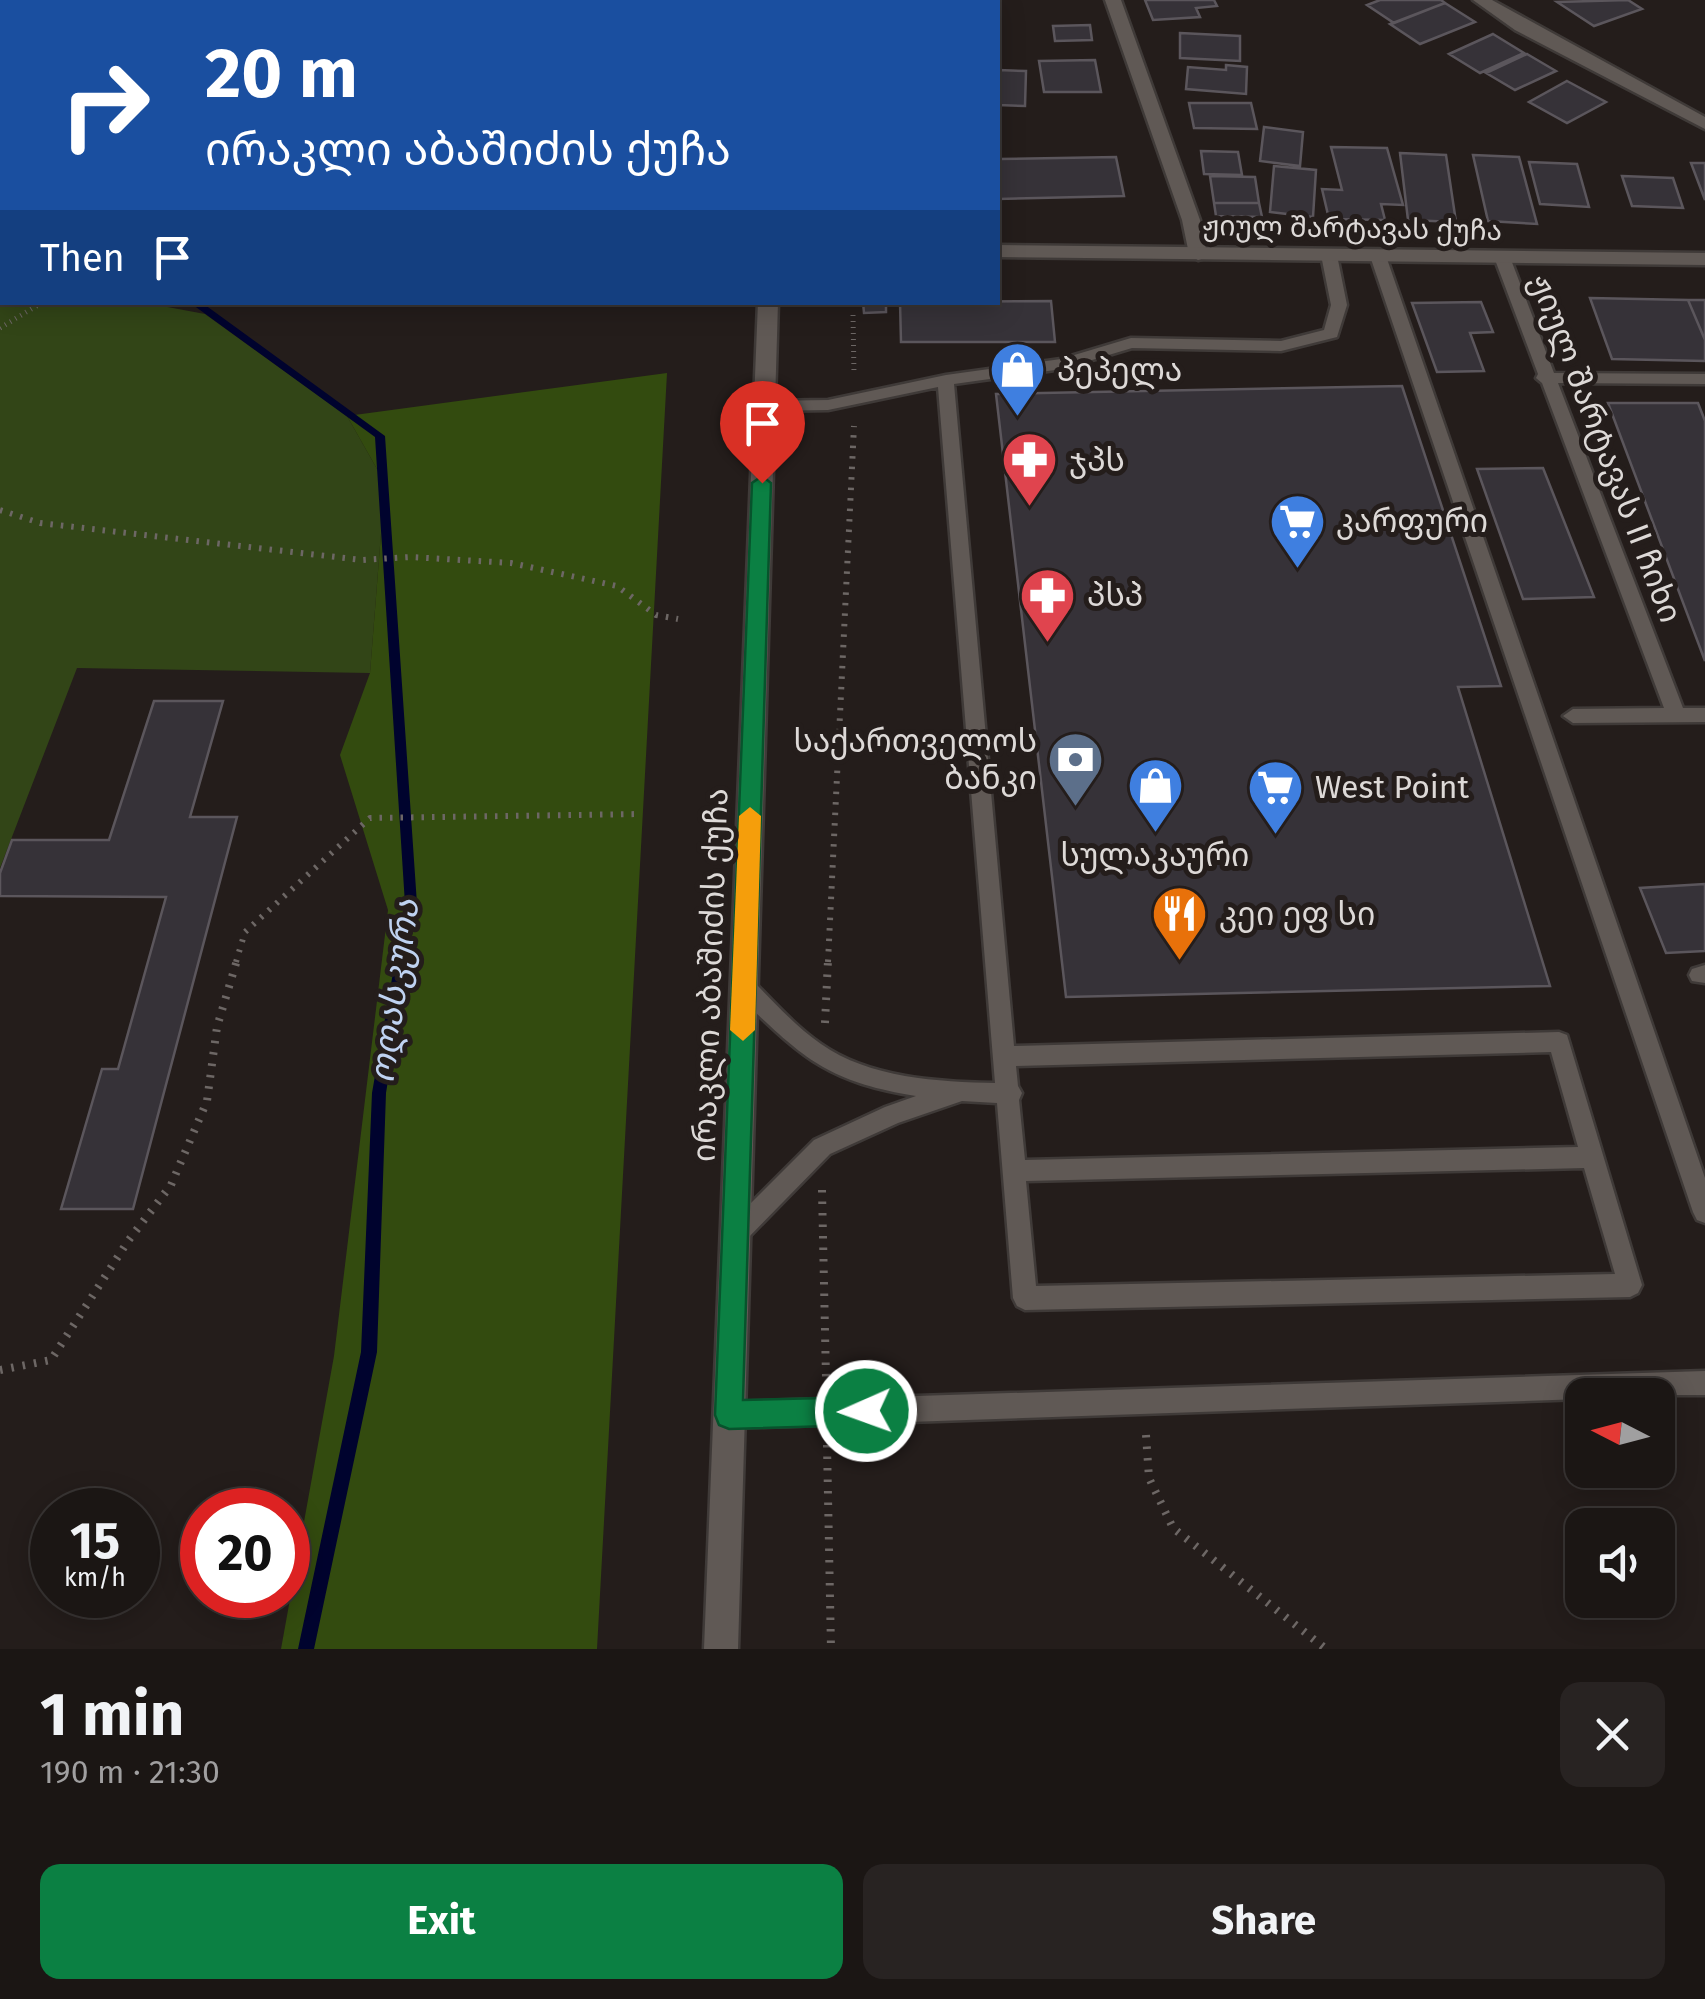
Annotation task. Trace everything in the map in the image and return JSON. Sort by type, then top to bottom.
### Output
[{"type":"street","points":[[1114,0],[1191,220],[1198,254]]},
{"type":"street","points":[[1481,0],[1705,124]]},
{"type":"street","name":"ჟიულ შარტავას ქუჩა","points":[[1000,251],[1705,260]]},
{"type":"street","name":"ირაკლი აბაშიძის ქუჩა","points":[[721,1649],[768,305]]},
{"type":"lane","points":[[764,406],[828,405],[946,380],[1062,364],[1131,343],[1281,346],[1330,333],[1339,305],[1330,255]]},
{"type":"lane","points":[[1378,256],[1705,1212]]},
{"type":"lane","name":"ჟიულ შარტავას II ჩიხი","points":[[1502,257],[1544,378],[1676,715]]},
{"type":"lane","points":[[1544,378],[1705,378]]},
{"type":"lane","points":[[946,380],[1025,1298],[1630,1285],[1559,1042],[1007,1056]]},
{"type":"lane","points":[[1573,716],[1705,715]]},
{"type":"lane","points":[[744,988],[820,1057],[875,1076],[957,1094],[1010,1093]]},
{"type":"lane","points":[[736,1234],[822,1147],[893,1114],[957,1094]]},
{"type":"lane","points":[[1016,1171],[1594,1157]]},
{"type":"lane","points":[[729,1415],[1705,1383]]},
{"type":"path","points":[[0,328],[38,305]]},
{"type":"path","points":[[820,1057],[829,1000],[833,800],[855,399],[853,315]]},
{"type":"path","points":[[0,510],[40,522],[362,560],[410,557],[511,563],[617,586],[656,615],[678,619]]},
{"type":"path","points":[[0,1370],[51,1360],[128,1240],[171,1185],[207,1102],[217,1027],[245,932],[370,818],[642,814]]},
{"type":"path","points":[[822,1147],[831,1649]]},
{"type":"path","points":[[1144,1402],[1149,1478],[1173,1528],[1326,1649]]},
{"type":"green space","points":[[0,305],[157,305],[205,314],[347,416],[385,483],[370,673],[77,668],[0,868]]},
{"type":"green space","points":[[667,373],[597,1649],[281,1649],[287,1618],[310,1618],[310,1489],[334,1356],[388,910],[340,755],[370,673],[385,483],[347,416]]},
{"type":"building","points":[[1145,0],[1214,0],[1217,6],[1196,8],[1200,17],[1153,20]]},
{"type":"building","points":[[1380,0],[1445,3],[1394,23],[1367,5]]},
{"type":"building","points":[[1628,0],[1642,9],[1594,26],[1557,2]]},
{"type":"building","points":[[1445,3],[1475,22],[1420,44],[1390,24]]},
{"type":"building","points":[[1090,25],[1092,40],[1055,41],[1053,26]]},
{"type":"building","points":[[1180,33],[1240,36],[1240,61],[1180,58]]},
{"type":"building","points":[[1493,34],[1524,53],[1480,73],[1449,54]]},
{"type":"building","points":[[1527,54],[1556,71],[1515,90],[1486,73]]},
{"type":"building","points":[[1095,60],[1101,92],[1044,92],[1039,61]]},
{"type":"building","points":[[1226,65],[1247,67],[1246,94],[1186,89],[1188,67],[1226,70]]},
{"type":"building","points":[[1000,70],[1026,71],[1025,106],[1000,105]]},
{"type":"building","points":[[1567,81],[1606,102],[1567,123],[1529,102]]},
{"type":"building","points":[[1189,103],[1251,103],[1257,129],[1194,128]]},
{"type":"building","points":[[1264,127],[1303,132],[1300,166],[1260,161]]},
{"type":"building","points":[[1331,147],[1387,148],[1403,205],[1381,204],[1385,220],[1329,219],[1322,189],[1342,190]]},
{"type":"building","points":[[1201,151],[1238,152],[1242,175],[1204,174]]},
{"type":"building","points":[[1400,153],[1446,155],[1456,222],[1408,220]]},
{"type":"building","points":[[1473,155],[1519,157],[1537,224],[1488,221]]},
{"type":"building","points":[[1116,157],[1124,196],[1000,199],[1000,159]]},
{"type":"building","points":[[1529,162],[1577,164],[1589,207],[1540,204]]},
{"type":"building","points":[[1691,163],[1705,163],[1705,200]]},
{"type":"building","points":[[1274,166],[1316,170],[1313,217],[1270,212]]},
{"type":"building","points":[[1210,176],[1255,177],[1259,203],[1214,203]]},
{"type":"building","points":[[1622,176],[1673,178],[1683,208],[1632,206]]},
{"type":"building","points":[[1214,203],[1259,203],[1262,217],[1216,216]]},
{"type":"building","points":[[1590,298],[1688,300],[1705,340],[1705,361],[1612,359]]},
{"type":"building","points":[[1688,300],[1705,300],[1705,340]]},
{"type":"building","points":[[1000,301],[1051,301],[1055,342],[901,342],[900,305],[1000,305]]},
{"type":"building","points":[[1481,302],[1493,332],[1470,333],[1484,371],[1437,372],[1412,303]]},
{"type":"building","points":[[863,305],[886,305],[886,312],[864,313]]},
{"type":"building","name":"West Point","points":[[1402,386],[1501,686],[1458,687],[1550,986],[1066,997],[996,394]]},
{"type":"building","points":[[1608,403],[1698,403],[1705,421],[1705,661]]},
{"type":"building","points":[[1543,468],[1594,597],[1523,599],[1477,469]]},
{"type":"building","points":[[154,701],[223,701],[190,817],[237,817],[133,1209],[61,1209],[102,1069],[118,1069],[166,897],[0,896],[0,873],[12,840],[109,840]]},
{"type":"building","points":[[1705,884],[1705,951],[1666,953],[1640,888]]},
{"type":"waterway","name":"ოღასკურა","points":[[198,305],[380,436],[411,904],[379,1093],[369,1352],[306,1649]]},
{"type":"slow traffic","points":[[743,1030],[750,816]]},
{"type":"place","name":"პეპელა","points":[[1018,419]]},
{"type":"place","name":"ჯპს","points":[[1030,509]]},
{"type":"place","name":"კარფური","points":[[1297,570]]},
{"type":"place","name":"პსპ","points":[[1048,644]]},
{"type":"place","name":"საქართველოს ბანკი","points":[[1076,808]]},
{"type":"place","name":"სულაკაური","points":[[1155,835]]},
{"type":"place","name":"West Point","points":[[1276,836]]},
{"type":"place","name":"კეი ეფ სი","points":[[1180,963]]},
{"type":"route","points":[[762,483],[729,1415],[866,1411]]}]
